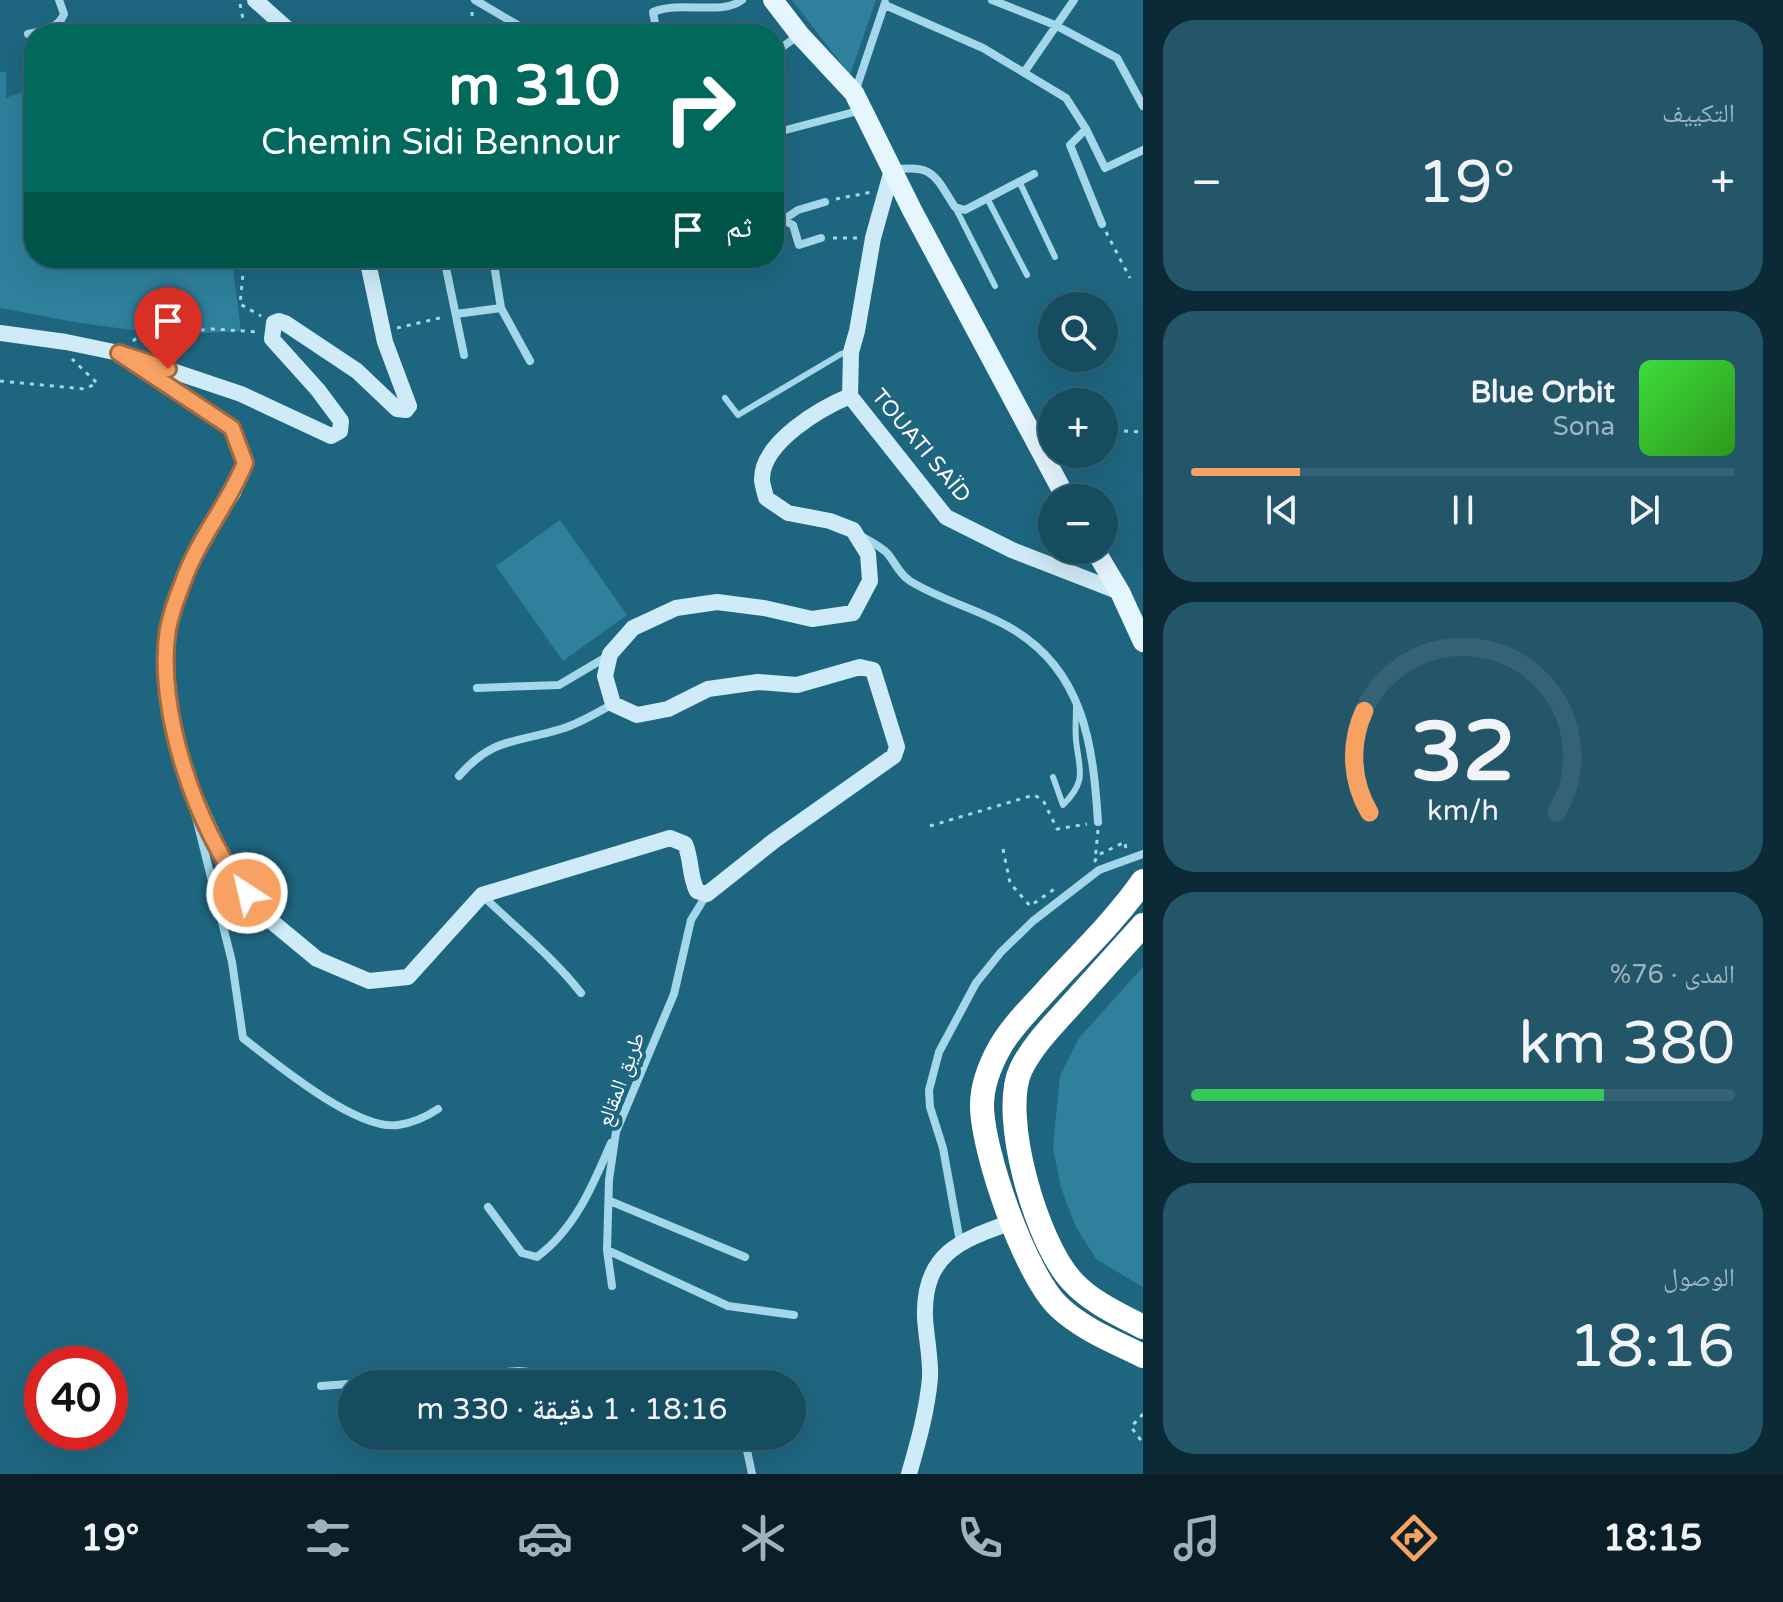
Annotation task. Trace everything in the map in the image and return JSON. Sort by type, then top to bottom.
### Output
[{"type":"highway","points":[[1143,881],[1109,923],[1014,1026],[991,1064],[982,1095],[987,1143],[1012,1222],[1034,1273],[1057,1306],[1079,1322],[1143,1356]]},
{"type":"highway","points":[[1143,925],[1038,1042],[1015,1085],[1013,1110],[1018,1145],[1032,1198],[1058,1262],[1072,1281],[1093,1300],[1143,1327]]},
{"type":"main road","points":[[773,0],[858,102],[889,179],[912,210],[1059,484]]},
{"type":"main road","points":[[1103,564],[1143,642]]},
{"type":"street","points":[[58,24],[64,14],[59,0]]},
{"type":"street","points":[[255,0],[282,24]]},
{"type":"street","points":[[473,0],[515,24]]},
{"type":"street","points":[[655,24],[653,12],[666,5],[736,5],[742,0]]},
{"type":"street","points":[[995,0],[1055,25],[1117,58],[1143,106]]},
{"type":"street","points":[[1025,71],[1074,0]]},
{"type":"street","points":[[784,129],[858,102],[886,3],[983,48],[1066,98],[1105,168],[1143,150]]},
{"type":"street","points":[[784,46],[800,35]]},
{"type":"street","points":[[1086,129],[1070,145],[1102,224]]},
{"type":"street","points":[[889,179],[923,168],[934,175],[955,207],[965,210],[1034,174]]},
{"type":"street","name":"TOUATI SAÏD","points":[[889,179],[873,238],[851,352],[850,396],[946,517],[1012,550],[1120,592]]},
{"type":"street","points":[[784,218],[798,210],[825,202]]},
{"type":"street","points":[[784,222],[793,225],[799,245],[821,238]]},
{"type":"street","points":[[0,333],[119,353],[241,394],[331,436],[340,431],[341,421],[272,339],[272,328],[279,321],[285,323],[357,371],[397,409],[406,410],[409,406],[385,342],[369,268]]},
{"type":"street","points":[[446,268],[464,355]]},
{"type":"street","points":[[495,268],[501,308],[530,361]]},
{"type":"street","points":[[456,314],[501,308]]},
{"type":"street","points":[[119,353],[232,428],[245,463],[233,493],[204,534],[183,579],[168,628],[166,667],[171,713],[232,962],[243,1038],[307,1088],[358,1116],[395,1126],[424,1118],[438,1109]]},
{"type":"street","points":[[850,396],[825,406],[778,443],[766,462],[762,478],[766,498],[788,513],[830,521],[853,530],[886,553],[905,578],[936,596],[983,613],[1033,643],[1064,675],[1081,711],[1095,774],[1098,822]]},
{"type":"street","points":[[477,688],[559,685],[610,654],[633,628],[676,608],[717,602],[812,619],[853,613],[870,581],[868,554],[853,530]]},
{"type":"street","points":[[186,776],[229,871],[265,916],[317,959],[369,981],[408,977],[482,895],[670,838],[685,844],[691,859],[691,879],[697,891],[707,894],[775,840],[894,756],[897,747],[873,670],[860,667],[797,685],[758,682],[708,689],[668,709],[637,715],[613,704],[605,676],[610,654]]},
{"type":"street","points":[[459,776],[475,757],[497,746],[561,729],[613,704]]},
{"type":"street","points":[[960,1242],[943,1148],[930,1107],[929,1090],[939,1052],[976,983],[1001,952],[1033,921],[1088,878],[1105,867],[1143,854]]},
{"type":"street","name":"طريق المقالع","points":[[612,1286],[607,1250],[609,1180],[616,1132],[674,994],[691,920],[707,894]]},
{"type":"street","points":[[482,895],[559,965],[581,993]]},
{"type":"street","points":[[488,1207],[522,1253],[537,1257],[550,1248],[586,1200],[616,1132]]},
{"type":"street","points":[[610,1201],[745,1257]]},
{"type":"street","points":[[909,1474],[920,1436],[930,1376],[926,1299],[937,1267],[960,1242],[1012,1222]]},
{"type":"street","points":[[607,1250],[728,1306],[794,1315]]},
{"type":"street","points":[[321,1386],[338,1385]]},
{"type":"street","points":[[747,1450],[752,1474]]},
{"type":"lane","points":[[1019,181],[1055,257]]},
{"type":"lane","points":[[987,198],[1027,275]]},
{"type":"lane","points":[[955,207],[995,286]]},
{"type":"lane","points":[[725,398],[738,415],[841,354],[851,352]]},
{"type":"lane","points":[[1053,777],[1063,805],[1071,797],[1082,775],[1076,740],[1076,699]]},
{"type":"path","points":[[239,0],[244,24]]},
{"type":"path","points":[[473,0],[473,24]]},
{"type":"path","points":[[825,202],[889,179]]},
{"type":"path","points":[[1102,224],[1130,278]]},
{"type":"path","points":[[821,238],[873,238]]},
{"type":"path","points":[[244,268],[240,304],[272,328]]},
{"type":"path","points":[[382,326],[390,324],[395,329],[456,314]]},
{"type":"path","points":[[119,353],[139,336],[212,329],[272,328]]},
{"type":"path","points":[[0,381],[85,389],[97,383],[47,339]]},
{"type":"path","points":[[1118,431],[1143,432]]},
{"type":"path","points":[[930,826],[1034,795],[1043,800],[1057,829],[1098,822],[1095,861],[1098,855],[1125,842],[1127,858]]},
{"type":"path","points":[[1003,849],[1010,883],[1030,906],[1056,888]]},
{"type":"path","points":[[1143,1414],[1131,1427],[1143,1443]]},
{"type":"shaded area","points":[[792,0],[876,0],[850,75]]},
{"type":"shaded area","points":[[0,72],[6,72],[6,98],[24,92],[24,268],[233,268],[241,331],[170,335],[0,308]]},
{"type":"shaded area","points":[[560,520],[627,615],[563,661],[496,566]]},
{"type":"shaded area","points":[[1143,967],[1143,1287],[1096,1259],[1076,1227],[1061,1188],[1053,1148],[1060,1076],[1079,1038]]},
{"type":"route","points":[[168,369],[119,353],[232,428],[245,463],[233,493],[204,534],[183,579],[168,628],[166,667],[171,713],[186,776],[229,871],[247,893]]}]
